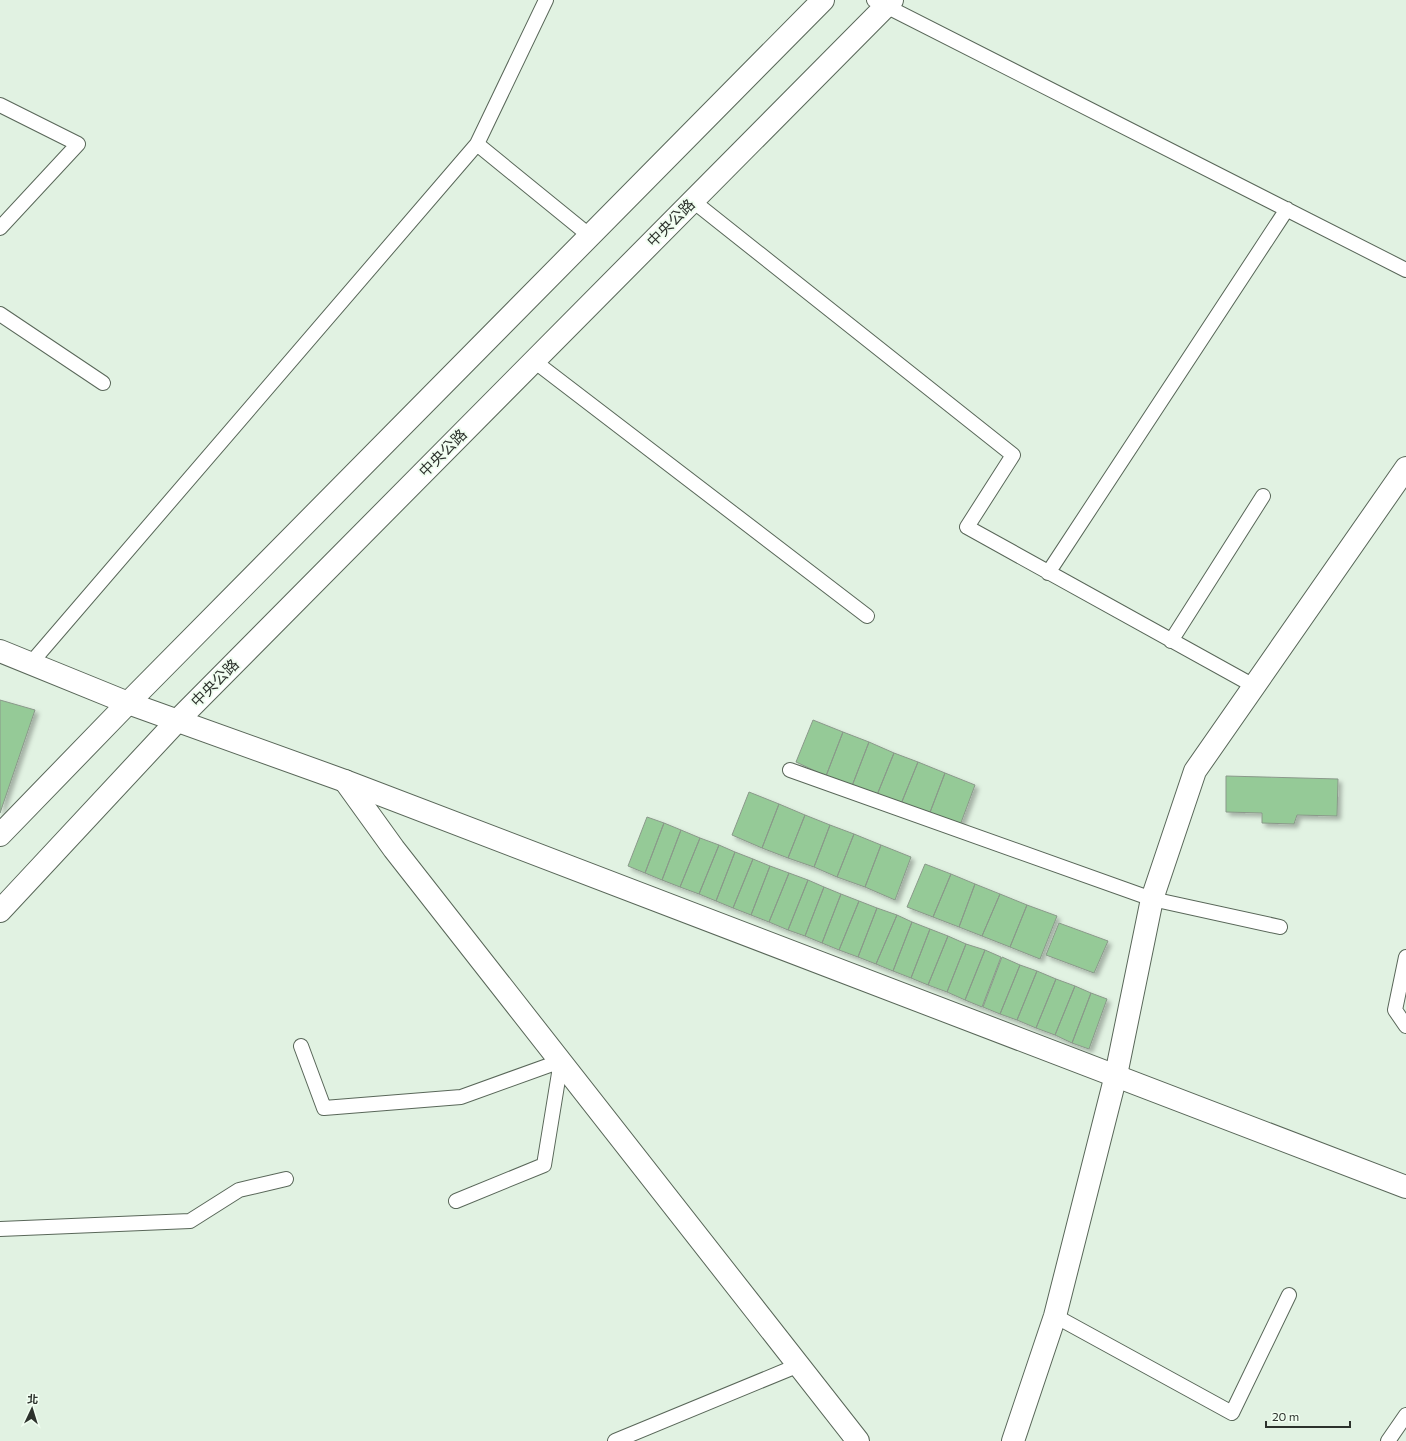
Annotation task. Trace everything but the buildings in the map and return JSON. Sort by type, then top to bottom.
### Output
[{"type":"main road","points":[[0,835],[128,703],[823,0]]},
{"type":"main road","name":"中央公路","points":[[0,911],[178,720],[693,201],[884,2]]},
{"type":"main road","points":[[1013,1441],[1055,1316],[1116,1075],[1152,898],[1195,771],[1406,468]]},
{"type":"main road","points":[[0,651],[128,703],[345,781],[1406,1187]]},
{"type":"main road","points":[[345,781],[394,849],[858,1441]]},
{"type":"lane","points":[[31,663],[477,144],[546,0]]},
{"type":"lane","points":[[884,2],[1406,270]]},
{"type":"lane","points":[[0,105],[78,144],[0,228]]},
{"type":"lane","points":[[477,144],[590,236]]},
{"type":"lane","points":[[693,201],[1013,455],[967,527],[1254,686]]},
{"type":"lane","points":[[1048,573],[1287,209]]},
{"type":"lane","points":[[0,314],[103,383]]},
{"type":"lane","points":[[534,360],[867,616]]},
{"type":"lane","points":[[1171,641],[1263,496]]},
{"type":"lane","points":[[790,770],[1152,898],[1280,927]]},
{"type":"lane","points":[[1406,956],[1395,1010],[1406,1026]]},
{"type":"lane","points":[[301,1046],[324,1108],[461,1097],[561,1061],[544,1165],[456,1201]]},
{"type":"lane","points":[[0,1229],[190,1221],[240,1190],[286,1179]]},
{"type":"lane","points":[[1055,1316],[1232,1413],[1288,1295]]},
{"type":"lane","points":[[615,1441],[799,1365]]},
{"type":"lane","points":[[1388,1441],[1406,1415]]}]
